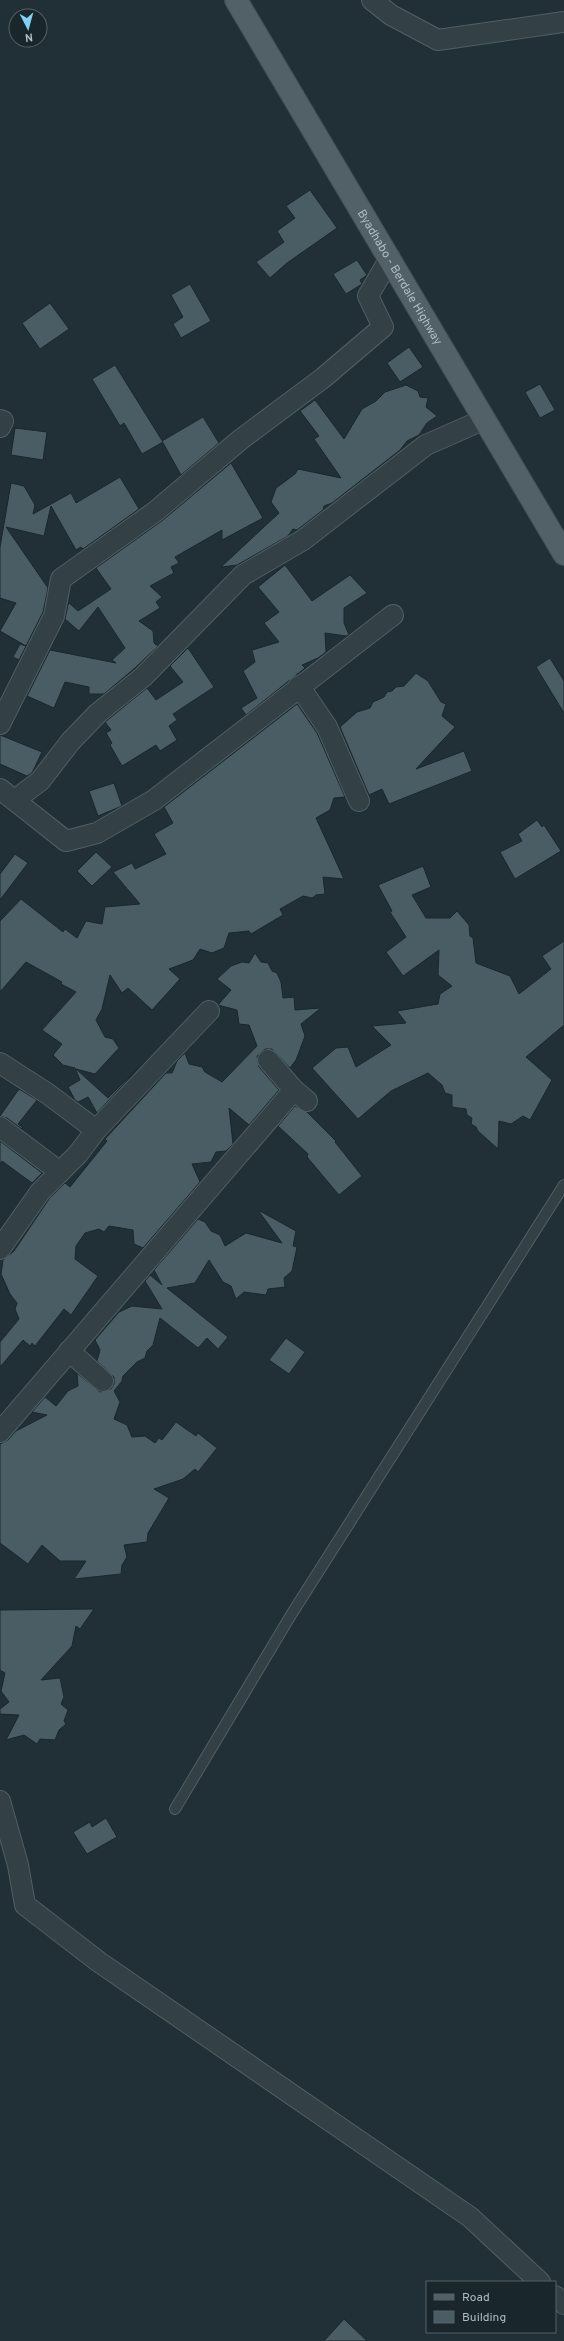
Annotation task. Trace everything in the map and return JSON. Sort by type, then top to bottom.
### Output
[{"type":"main road","name":"Byadhabo - Berdale Highway","points":[[236,0],[564,554]]},
{"type":"street","points":[[372,0],[391,15],[438,40],[564,22]]},
{"type":"street","points":[[0,724],[54,616],[61,579],[156,511],[240,440],[323,378],[383,327],[368,296],[390,258]]},
{"type":"street","points":[[393,615],[154,800],[97,833],[66,840],[8,794],[40,781],[71,741],[98,712],[143,677],[243,575],[303,540],[426,445],[485,419]]},
{"type":"street","points":[[0,420],[3,421],[0,427]]},
{"type":"street","points":[[300,686],[327,727],[359,801]]},
{"type":"street","points":[[0,1249],[40,1192],[78,1154],[96,1130],[209,1011]]},
{"type":"street","points":[[0,1432],[227,1170],[300,1096],[268,1060]]},
{"type":"street","points":[[0,1063],[48,1094],[96,1130]]},
{"type":"street","points":[[0,1127],[60,1172]]},
{"type":"street","points":[[69,1351],[103,1381]]},
{"type":"street","points":[[0,1801],[18,1865],[25,1905],[99,1962],[470,2217],[539,2281]]},
{"type":"street","points":[[556,2297],[564,2304]]},
{"type":"lane","points":[[175,1809],[291,1615],[564,1184]]},
{"type":"building","points":[[310,190],[337,228],[287,263],[270,278],[256,262],[284,242],[277,231],[295,218],[286,206]]},
{"type":"building","points":[[357,260],[367,275],[360,280],[362,284],[346,294],[333,274]]},
{"type":"building","points":[[190,284],[211,321],[181,338],[173,324],[183,317],[171,295]]},
{"type":"building","points":[[50,303],[69,329],[40,349],[22,323]]},
{"type":"building","points":[[409,347],[423,367],[400,382],[387,363]]},
{"type":"building","points":[[115,365],[163,442],[142,454],[124,423],[120,426],[92,379]]},
{"type":"building","points":[[540,384],[555,410],[540,418],[525,392]]},
{"type":"building","points":[[406,385],[418,391],[420,397],[428,398],[426,407],[437,416],[427,423],[419,435],[407,441],[400,450],[332,503],[324,506],[323,510],[297,530],[293,529],[288,536],[237,565],[221,567],[279,513],[271,502],[276,488],[295,474],[298,469],[341,478],[314,439],[319,436],[300,411],[315,400],[344,439],[362,409],[376,401],[385,392]]},
{"type":"building","points":[[203,417],[219,443],[181,475],[162,441]]},
{"type":"building","points":[[15,428],[47,432],[43,460],[11,455]]},
{"type":"building","points":[[231,463],[263,518],[222,540],[222,530],[175,557],[179,563],[171,567],[174,573],[150,586],[162,597],[156,602],[160,608],[139,621],[153,631],[154,643],[158,646],[104,694],[89,694],[89,687],[65,682],[54,708],[27,696],[50,650],[116,663],[112,660],[125,648],[98,607],[79,631],[65,619],[69,603],[78,611],[111,589],[96,568],[163,520]]},
{"type":"building","points":[[120,477],[139,509],[83,549],[81,547],[76,550],[51,506],[44,536],[6,527],[48,588],[43,612],[26,646],[0,631],[16,603],[0,598],[0,547],[11,483],[24,486],[35,505],[33,514],[71,493],[76,503]]},
{"type":"building","points":[[285,565],[312,601],[350,575],[367,593],[344,608],[344,623],[349,635],[346,636],[325,633],[326,652],[318,658],[302,665],[305,668],[246,715],[241,708],[257,698],[243,671],[255,662],[252,650],[279,642],[264,623],[279,612],[258,587]]},
{"type":"building","points":[[20,644],[26,646],[19,660],[13,657]]},
{"type":"building","points":[[188,648],[214,687],[173,714],[177,720],[169,726],[177,740],[160,751],[156,745],[122,766],[110,745],[112,743],[106,733],[111,730],[105,722],[147,688],[156,700],[183,682],[170,666]]},
{"type":"building","points":[[550,658],[564,681],[564,713],[536,667]]},
{"type":"building","points":[[416,673],[428,681],[441,702],[446,704],[442,716],[455,727],[416,769],[464,751],[472,771],[389,804],[382,789],[369,795],[340,727],[357,712],[370,708],[373,702],[384,697],[387,692],[392,691],[396,687],[404,686]]},
{"type":"building","points":[[297,704],[317,733],[345,797],[334,798],[330,810],[316,818],[344,879],[323,877],[325,894],[316,895],[312,898],[303,896],[280,909],[283,915],[251,934],[249,931],[229,933],[224,948],[212,953],[200,949],[193,960],[169,969],[180,979],[152,1010],[128,988],[122,993],[110,975],[102,1009],[96,1020],[105,1037],[113,1039],[119,1048],[95,1074],[76,1069],[108,1098],[143,1063],[97,1113],[88,1097],[78,1102],[75,1100],[68,1087],[80,1080],[75,1068],[63,1065],[53,1055],[62,1044],[42,1030],[76,992],[61,984],[62,982],[26,962],[0,992],[0,921],[21,899],[63,932],[65,929],[77,938],[86,921],[102,924],[105,907],[140,904],[113,872],[132,863],[135,869],[166,854],[154,834],[173,823],[164,807]]},
{"type":"building","points":[[0,735],[42,752],[32,773],[27,776],[0,764]]},
{"type":"building","points":[[114,783],[122,806],[98,816],[89,791]]},
{"type":"building","points":[[537,820],[542,827],[544,825],[561,851],[515,879],[500,852],[522,841],[518,834]]},
{"type":"building","points":[[96,852],[112,867],[92,886],[77,871]]},
{"type":"building","points":[[15,854],[28,863],[0,900],[0,874]]},
{"type":"building","points":[[423,866],[431,887],[412,895],[426,918],[450,918],[457,911],[469,925],[470,936],[473,938],[476,963],[510,976],[519,994],[551,969],[542,956],[564,941],[564,1025],[526,1057],[552,1080],[530,1120],[523,1116],[511,1124],[499,1121],[498,1149],[471,1124],[472,1118],[467,1115],[466,1109],[452,1107],[452,1095],[445,1093],[442,1085],[428,1073],[391,1091],[358,1119],[312,1068],[336,1048],[348,1047],[356,1067],[391,1045],[372,1026],[406,1023],[397,1011],[438,1004],[440,994],[452,986],[438,975],[439,950],[403,976],[386,952],[406,937],[390,912],[392,911],[378,885]]},
{"type":"building","points":[[255,953],[261,962],[268,963],[272,971],[277,973],[281,982],[283,998],[294,997],[295,1010],[321,1008],[301,1024],[305,1036],[296,1060],[290,1068],[272,1049],[265,1049],[257,1056],[259,1067],[279,1090],[249,1125],[229,1108],[233,1144],[226,1151],[216,1152],[211,1162],[192,1164],[200,1182],[143,1248],[134,1244],[133,1230],[109,1226],[104,1232],[99,1229],[85,1233],[76,1246],[75,1259],[98,1276],[71,1315],[64,1309],[35,1346],[32,1343],[30,1346],[23,1340],[0,1367],[0,1342],[19,1319],[15,1309],[17,1303],[10,1294],[1,1274],[3,1260],[14,1251],[49,1199],[65,1183],[70,1187],[107,1141],[105,1139],[166,1073],[172,1073],[177,1061],[185,1053],[189,1064],[202,1067],[205,1072],[222,1082],[257,1046],[249,1025],[239,1024],[237,1010],[218,1005],[231,990],[217,979],[231,966],[242,962],[249,963]]},
{"type":"building","points":[[19,1089],[37,1100],[18,1124],[23,1128],[22,1129],[7,1118],[0,1116]]},
{"type":"building","points":[[295,1106],[307,1112],[336,1141],[335,1142],[362,1176],[339,1195],[307,1157],[308,1154],[278,1126]]},
{"type":"building","points":[[0,1141],[42,1173],[32,1183],[2,1161],[0,1165]]},
{"type":"building","points":[[258,1210],[296,1231],[293,1246],[297,1247],[292,1271],[284,1278],[285,1287],[268,1289],[266,1295],[244,1292],[236,1299],[231,1286],[223,1282],[209,1260],[195,1283],[167,1288],[228,1337],[218,1349],[207,1338],[198,1348],[160,1318],[153,1345],[147,1351],[145,1358],[137,1362],[123,1376],[122,1381],[114,1391],[120,1402],[114,1419],[127,1425],[132,1437],[145,1436],[155,1443],[159,1438],[162,1440],[176,1422],[196,1436],[198,1433],[217,1448],[198,1472],[195,1469],[183,1479],[154,1489],[169,1498],[148,1533],[147,1542],[124,1545],[127,1557],[122,1565],[121,1574],[74,1579],[86,1561],[60,1561],[42,1545],[28,1564],[0,1543],[0,1444],[8,1440],[16,1431],[47,1415],[32,1412],[45,1397],[56,1406],[68,1391],[78,1386],[77,1373],[100,1392],[111,1389],[114,1384],[114,1377],[97,1361],[100,1350],[95,1340],[119,1312],[132,1306],[162,1309],[145,1281],[150,1275],[162,1285],[154,1270],[198,1219],[205,1222],[211,1231],[220,1235],[225,1246],[246,1233],[282,1243]]},
{"type":"building","points":[[286,1338],[305,1352],[289,1374],[269,1360]]},
{"type":"building","points":[[94,1609],[80,1629],[76,1626],[72,1646],[41,1680],[60,1678],[64,1697],[61,1704],[68,1710],[64,1721],[66,1724],[59,1730],[55,1740],[40,1739],[37,1744],[24,1735],[6,1740],[19,1715],[0,1714],[0,1709],[9,1702],[1,1691],[5,1673],[0,1670],[0,1610]]},
{"type":"building","points":[[106,1818],[117,1837],[87,1854],[73,1832],[90,1822],[92,1827]]},
{"type":"building","points":[[344,2319],[367,2341],[324,2341]]}]
